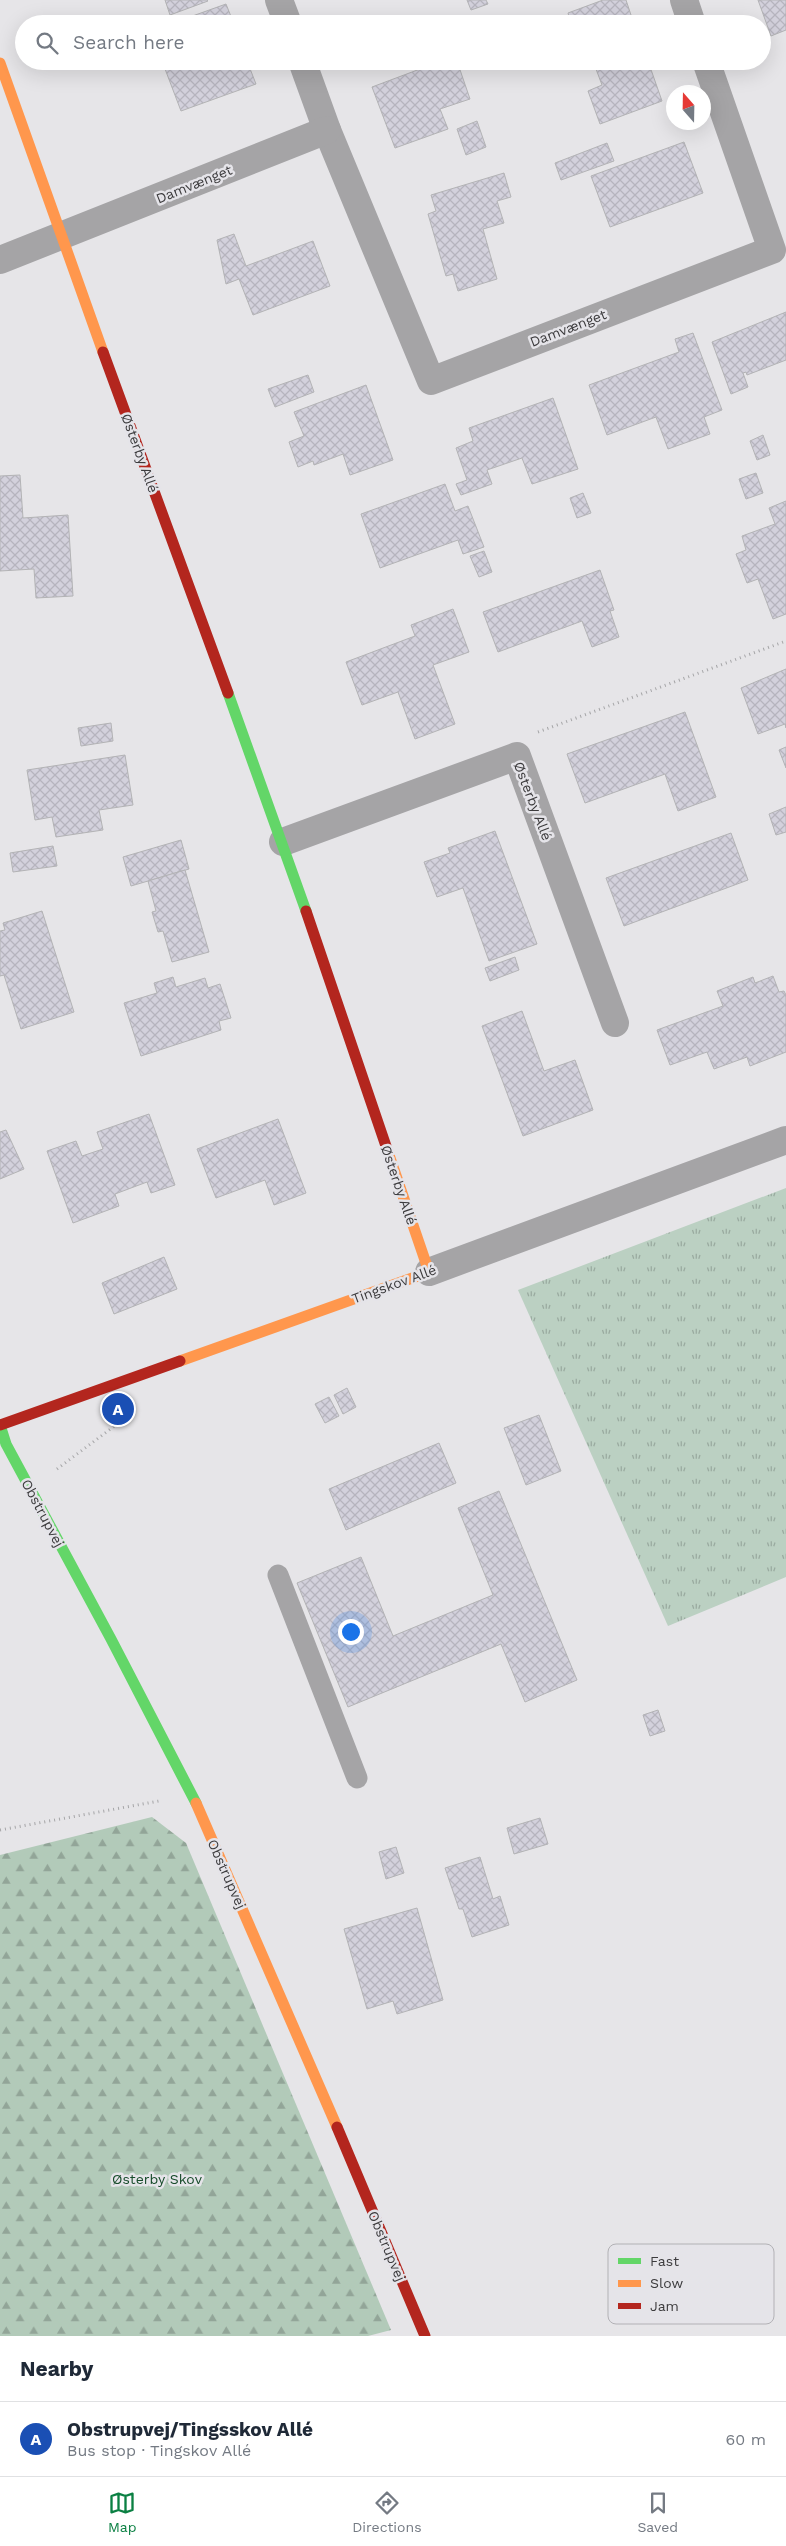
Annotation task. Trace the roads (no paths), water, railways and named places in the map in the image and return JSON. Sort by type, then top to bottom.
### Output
[{"type":"street","points":[[279,0],[285,15]]},
{"type":"street","points":[[684,0],[689,15]]},
{"type":"street","name":"Østerby Allé","points":[[0,63],[61,238],[283,842],[428,1272]]},
{"type":"street","name":"Damvænget","points":[[305,70],[327,130],[431,381],[772,250],[709,70]]},
{"type":"street","name":"Damvænget","points":[[0,260],[61,238],[327,130]]},
{"type":"street","name":"Østerby Allé","points":[[283,842],[517,756],[615,1023]]},
{"type":"street","name":"Tingskov Allé","points":[[0,1425],[428,1272],[786,1140]]},
{"type":"street","name":"Obstrupvej","points":[[0,1425],[6,1444],[192,1795],[302,2043],[425,2336]]},
{"type":"lane","points":[[278,1575],[357,1778]]},
{"type":"place","name":"Obstrupvej/Tingsskov Allé","points":[[118,1409]]},
{"type":"park label","name":"Østerby Skov","points":[[157,2179]]}]
